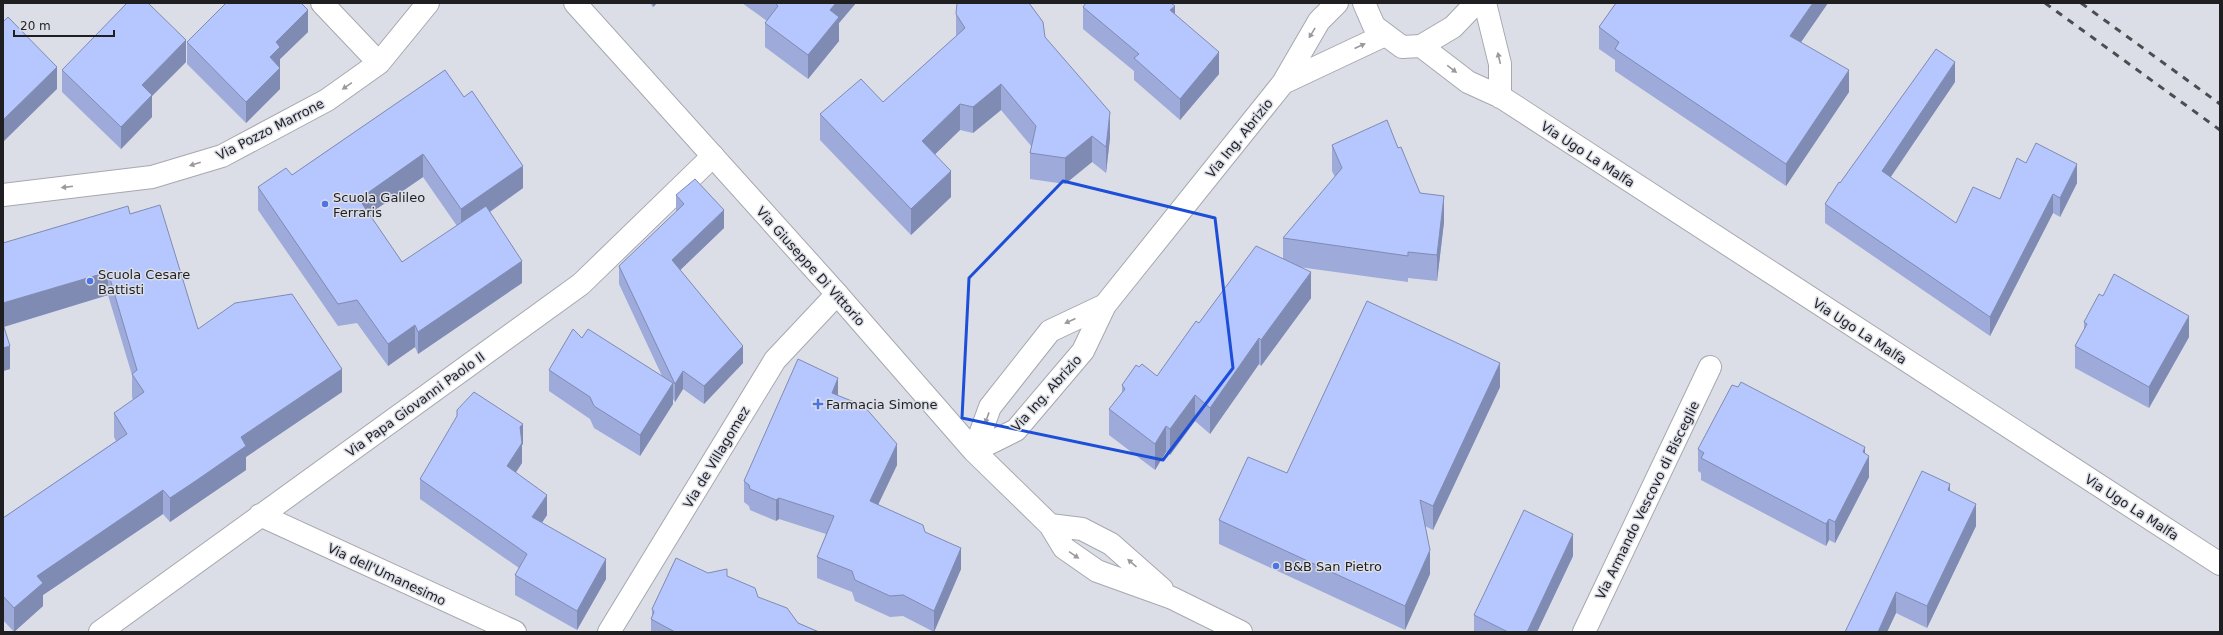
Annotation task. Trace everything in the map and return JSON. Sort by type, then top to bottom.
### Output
[{"type":"street","points":[[322,3],[379,63]]},
{"type":"street","name":"Via Pozzo Marrone","points":[[3,195],[152,177],[222,156],[327,100],[379,63],[428,3]]},
{"type":"street","name":"Via Giuseppe Di Vittorio","points":[[575,3],[837,294],[974,451],[1050,525],[1064,548],[1097,571],[1172,598],[1241,632]]},
{"type":"street","name":"Via Ing. Abrizio","points":[[974,451],[1016,430],[1083,351],[1105,305],[1283,83],[1319,21],[1337,3]]},
{"type":"street","points":[[1364,3],[1364,7],[1374,26],[1402,47],[1421,46],[1453,27],[1476,3]]},
{"type":"street","points":[[1485,3],[1500,64],[1500,97]]},
{"type":"street","name":"Via Ing. Abrizio","points":[[1283,83],[1385,35]]},
{"type":"street","name":"Via Ugo La Malfa","points":[[1421,46],[1468,82],[1500,97],[2220,564]]},
{"type":"street","name":"Via Papa Giovanni Paolo II","points":[[100,632],[581,284],[713,156]]},
{"type":"street","name":"Via de Villagomez","points":[[609,632],[775,360],[837,294]]},
{"type":"street","name":"Via Ing. Abrizio","points":[[974,451],[990,407],[1050,331],[1105,305]]},
{"type":"street","name":"Via Armando Vescovo di Bisceglie","points":[[1584,632],[1710,367]]},
{"type":"street","name":"Via dell'Umanesimo","points":[[260,515],[515,632]]},
{"type":"street","name":"Via Giuseppe Di Vittorio","points":[[1050,525],[1082,529],[1111,544],[1172,598]]},
{"type":"highlighted area","points":[[1063,181],[1215,218],[1233,368],[1163,460],[962,418],[969,278]]},
{"type":"building","points":[[127,3],[148,3],[186,40],[142,85],[152,95],[121,127],[62,70]]},
{"type":"building","points":[[226,3],[301,3],[308,10],[276,42],[280,47],[270,57],[280,68],[246,102],[187,42]]},
{"type":"building","points":[[775,3],[836,3],[830,10],[839,17],[808,55],[765,23],[778,6]]},
{"type":"building","points":[[957,3],[1029,3],[1043,22],[1045,37],[1110,112],[1106,147],[1092,136],[1065,158],[1030,153],[1036,126],[1001,84],[973,107],[960,104],[922,141],[951,171],[911,209],[820,114],[861,79],[883,102],[965,28],[956,14]]},
{"type":"building","points":[[1086,3],[1171,3],[1175,6],[1170,10],[1219,52],[1180,99],[1134,58],[1139,54],[1083,7]]},
{"type":"building","points":[[1616,3],[1813,3],[1790,36],[1849,70],[1786,164],[1615,49],[1619,42],[1599,27]]},
{"type":"building","points":[[8,17],[57,67],[3,120],[3,22]]},
{"type":"building","points":[[1936,49],[1955,62],[1882,171],[1956,223],[1973,187],[2000,199],[2017,158],[2026,163],[2036,143],[2077,164],[2060,198],[2053,194],[1990,317],[1825,204],[1839,182],[1840,183]]},
{"type":"building","points":[[445,70],[464,97],[472,91],[523,166],[461,209],[423,154],[359,199],[402,262],[486,206],[522,261],[418,332],[415,325],[388,344],[357,300],[338,304],[258,187],[286,168],[292,175]]},
{"type":"building","points":[[1387,120],[1398,148],[1401,147],[1420,193],[1444,196],[1437,255],[1408,252],[1408,256],[1283,238],[1342,168],[1332,145]]},
{"type":"building","points":[[695,179],[724,210],[672,260],[743,346],[704,386],[683,371],[675,384],[619,266],[684,204],[676,195]]},
{"type":"building","points":[[160,205],[198,329],[235,303],[292,294],[342,369],[241,437],[246,446],[197,480],[170,498],[163,490],[37,576],[43,583],[14,608],[3,596],[3,518],[127,434],[114,413],[144,392],[132,374],[137,370],[108,272],[3,303],[3,243],[128,206],[130,214]]},
{"type":"building","points":[[1256,246],[1311,272],[1261,340],[1259,338],[1210,408],[1195,395],[1170,429],[1166,426],[1155,444],[1109,409],[1125,389],[1122,385],[1136,365],[1139,367],[1142,364],[1157,376],[1196,321],[1199,323]]},
{"type":"building","points":[[2114,274],[2189,316],[2149,387],[2075,346],[2087,324],[2084,322],[2099,294],[2103,296]]},
{"type":"building","points":[[1367,301],[1500,363],[1433,506],[1420,500],[1430,550],[1405,606],[1219,520],[1248,457],[1287,473]]},
{"type":"building","points":[[3,324],[10,346],[3,348]]},
{"type":"building","points":[[573,329],[582,338],[588,329],[673,383],[640,435],[594,406],[590,397],[549,370]]},
{"type":"building","points":[[798,359],[838,378],[832,393],[864,406],[897,444],[870,501],[923,525],[925,532],[961,548],[934,611],[903,595],[890,596],[855,580],[852,571],[817,557],[834,516],[779,498],[776,500],[750,489],[749,485],[744,481]]},
{"type":"building","points":[[1741,382],[1865,447],[1863,452],[1869,456],[1835,522],[1829,519],[1826,524],[1701,458],[1704,453],[1698,449],[1732,385],[1738,387]]},
{"type":"building","points":[[474,392],[523,424],[520,427],[522,443],[507,466],[547,495],[532,517],[606,559],[577,611],[515,575],[527,554],[420,479],[457,416],[457,410]]},
{"type":"building","points":[[1922,471],[1950,484],[1948,490],[1976,504],[1927,606],[1896,592],[1878,632],[1845,632]]},
{"type":"building","points":[[1524,510],[1573,534],[1527,632],[1508,632],[1474,615]]},
{"type":"building","points":[[676,558],[708,573],[727,569],[727,576],[755,588],[758,597],[787,608],[798,623],[819,632],[675,632],[651,619],[654,612],[652,609]]},
{"type":"railway","points":[[2045,3],[2220,130]]},
{"type":"railway","points":[[2081,3],[2220,104]]},
{"type":"place","name":"Scuola Galileo Ferraris","points":[[325,204]]},
{"type":"place","name":"Scuola Cesare Battisti","points":[[90,281]]},
{"type":"place","name":"Farmacia Simone","points":[[818,404]]},
{"type":"place","name":"B&B San Pietro","points":[[1276,566]]}]
